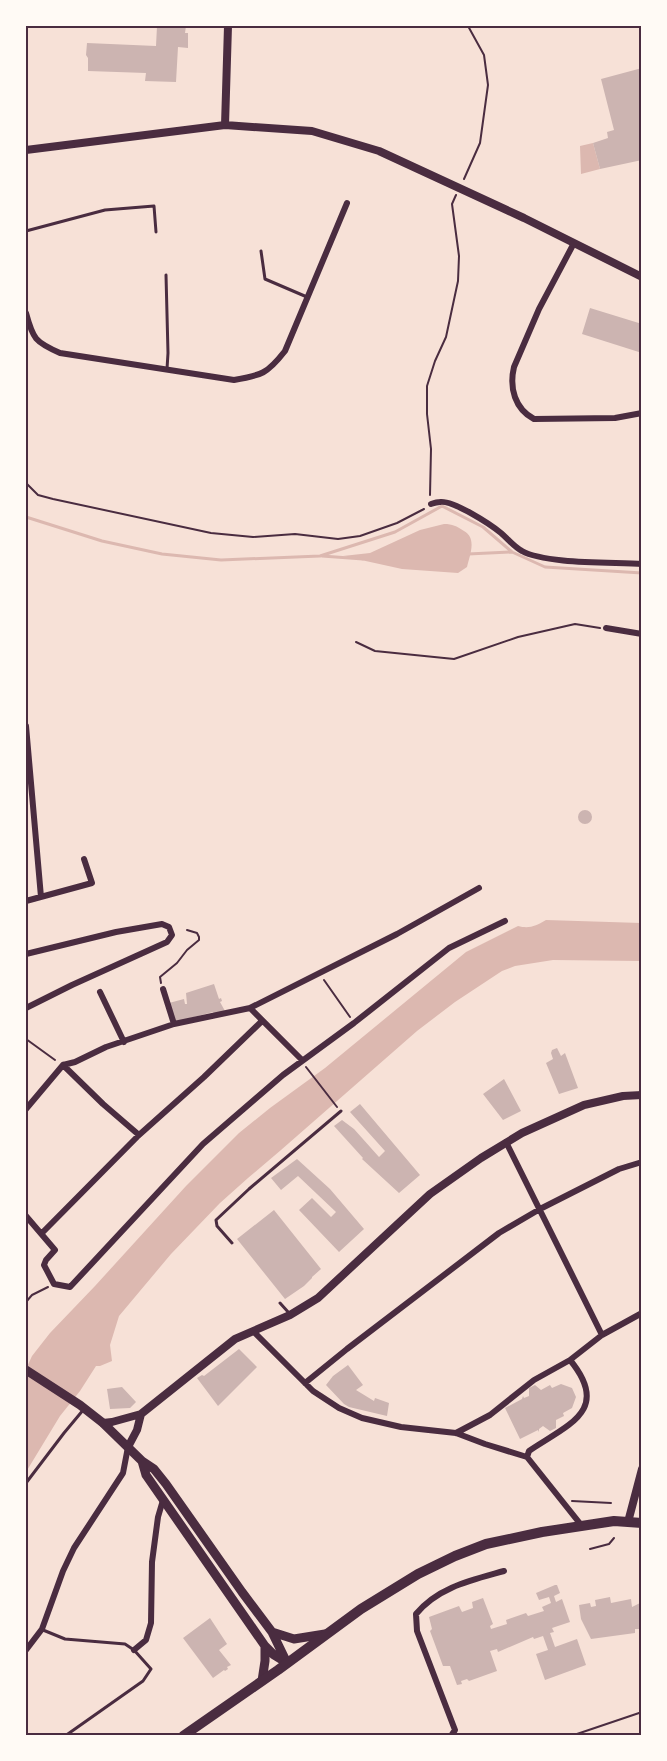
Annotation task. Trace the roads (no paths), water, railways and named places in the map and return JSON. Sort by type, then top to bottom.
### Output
[{"type":"main road","points":[[26,1370],[81,1406],[141,1461],[154,1469],[272,1632],[287,1663]]},
{"type":"main road","points":[[141,1461],[146,1475],[162,1500],[265,1646],[287,1663]]},
{"type":"main road","points":[[183,1736],[361,1609],[418,1574],[455,1556],[486,1544],[582,1526],[614,1521],[642,1523]]},
{"type":"main road","points":[[272,1632],[294,1639],[328,1633]]},
{"type":"main road","points":[[262,1681],[265,1646]]},
{"type":"street","points":[[225,125],[228,26]]},
{"type":"street","points":[[26,150],[225,125],[312,131],[360,144],[401,161],[524,218],[642,277]]},
{"type":"street","points":[[26,313],[32,335],[44,346],[60,353],[234,380],[258,376],[275,364],[285,351],[347,203]]},
{"type":"street","points":[[574,243],[539,309],[514,367],[512,377],[517,404],[525,414],[534,419],[615,418],[642,413]]},
{"type":"street","points":[[431,504],[440,501],[447,502],[480,518],[521,550],[532,555],[579,561],[642,564]]},
{"type":"street","points":[[606,628],[642,634]]},
{"type":"street","points":[[26,726],[41,897]]},
{"type":"street","points":[[26,901],[92,883],[84,859]]},
{"type":"street","points":[[26,1109],[63,1065],[75,1062],[106,1047],[174,1024],[250,1008],[397,934],[479,888]]},
{"type":"street","points":[[27,1218],[55,1251],[44,1265],[54,1284],[70,1287],[203,1144],[283,1075],[304,1063],[449,948],[505,921]]},
{"type":"street","points":[[26,954],[116,932],[162,924],[169,927],[172,935],[167,942],[147,952],[26,1008]]},
{"type":"street","points":[[163,989],[174,1024]]},
{"type":"street","points":[[100,992],[123,1042]]},
{"type":"street","points":[[250,1008],[304,1063]]},
{"type":"street","points":[[42,1233],[139,1135],[262,1021]]},
{"type":"street","points":[[63,1065],[139,1135]]},
{"type":"street","points":[[102,1423],[141,1414],[236,1340],[290,1315],[318,1298],[430,1194],[506,1142],[584,1105],[623,1096],[642,1095]]},
{"type":"street","points":[[506,1142],[602,1335]]},
{"type":"street","points":[[305,1383],[499,1233],[540,1209],[619,1169],[642,1162]]},
{"type":"street","points":[[456,1433],[490,1415],[534,1380],[570,1360],[602,1335],[642,1313]]},
{"type":"street","points":[[253,1331],[313,1391],[339,1408],[362,1418],[401,1427],[456,1433],[527,1457],[582,1526]]},
{"type":"street","points":[[527,1457],[529,1451],[570,1424],[585,1405],[588,1395],[585,1381],[570,1360]]},
{"type":"street","points":[[26,1650],[42,1629],[74,1548],[123,1473],[128,1447],[137,1430],[141,1414]]},
{"type":"street","points":[[628,1522],[642,1469]]},
{"type":"street","points":[[134,1650],[146,1640],[151,1623],[152,1562],[162,1500]]},
{"type":"street","points":[[451,1736],[455,1730],[417,1631],[416,1614],[424,1605],[454,1586],[504,1570]]},
{"type":"lane","points":[[26,231],[105,210],[154,206],[156,232]]},
{"type":"lane","points":[[261,251],[265,279],[307,297]]},
{"type":"lane","points":[[166,275],[167,369]]},
{"type":"lane","points":[[232,1244],[217,1226],[216,1220],[249,1189],[341,1112]]},
{"type":"lane","points":[[280,1303],[290,1315]]},
{"type":"lane","points":[[26,1483],[81,1406]]},
{"type":"lane","points":[[42,1629],[64,1639],[125,1644],[134,1650],[151,1669],[143,1681],[65,1736]]},
{"type":"waterway","points":[[26,517],[102,541],[162,554],[221,560],[320,556],[395,532],[442,506],[483,527],[512,552],[545,567],[642,573]]},
{"type":"waterway","points":[[468,554],[512,552]]},
{"type":"waterway","points":[[322,556],[363,559]]}]
